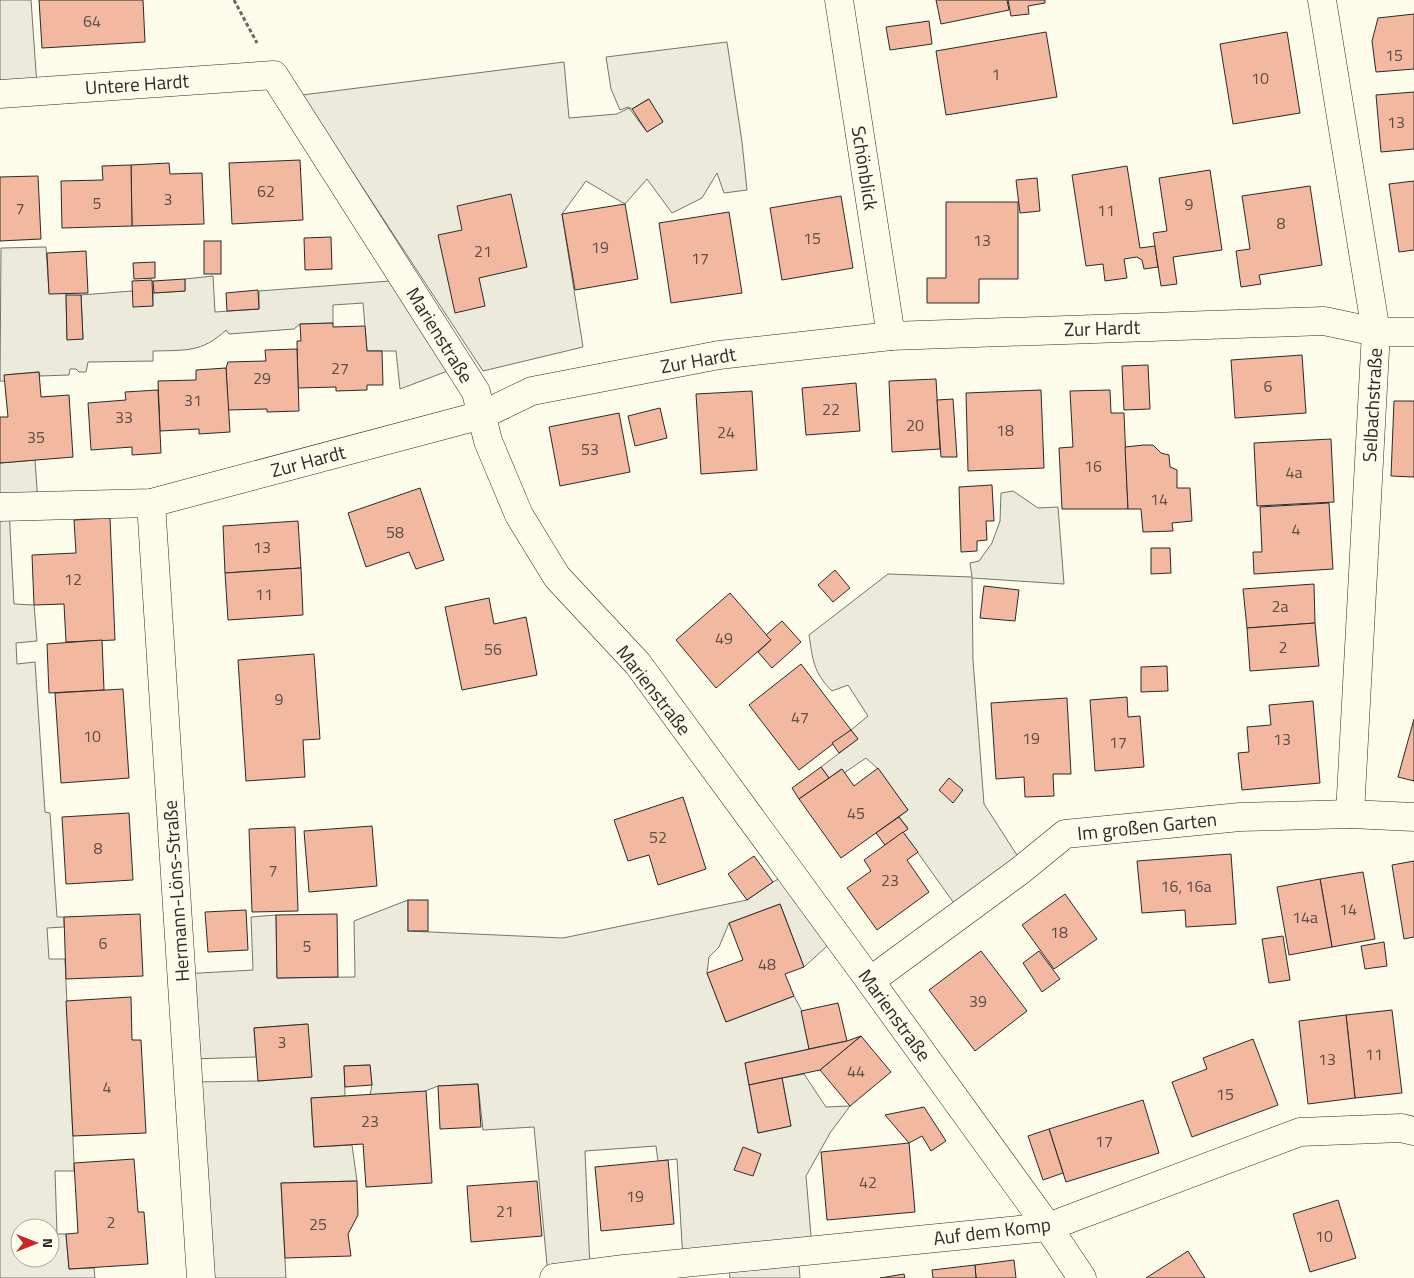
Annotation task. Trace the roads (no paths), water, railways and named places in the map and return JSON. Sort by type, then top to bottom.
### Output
[{"type":"street","name":"Schönblick","points":[[838,0],[891,336]]},
{"type":"street","name":"Selbachstraße","points":[[1322,0],[1376,332],[1350,814]]},
{"type":"street","name":"Untere Hardt","points":[[0,94],[274,75]]},
{"type":"street","name":"Marienstraße","points":[[274,75],[476,392],[488,441],[519,516],[557,577],[638,664],[1048,1227],[1082,1278]]},
{"type":"street","name":"Zur Hardt","points":[[0,507],[151,503],[482,415],[532,391],[729,354],[891,336],[1324,321],[1376,332],[1414,332]]},
{"type":"street","name":"Hermann-Löns-Straße","points":[[151,503],[201,1278]]},
{"type":"street","name":"Im großen Garten","points":[[870,981],[1021,870],[1065,834],[1240,817],[1350,814],[1414,817]]},
{"type":"street","name":"Auf dem Komp","points":[[554,1278],[624,1269],[1048,1227],[1300,1132],[1401,1128],[1414,1132]]}]
